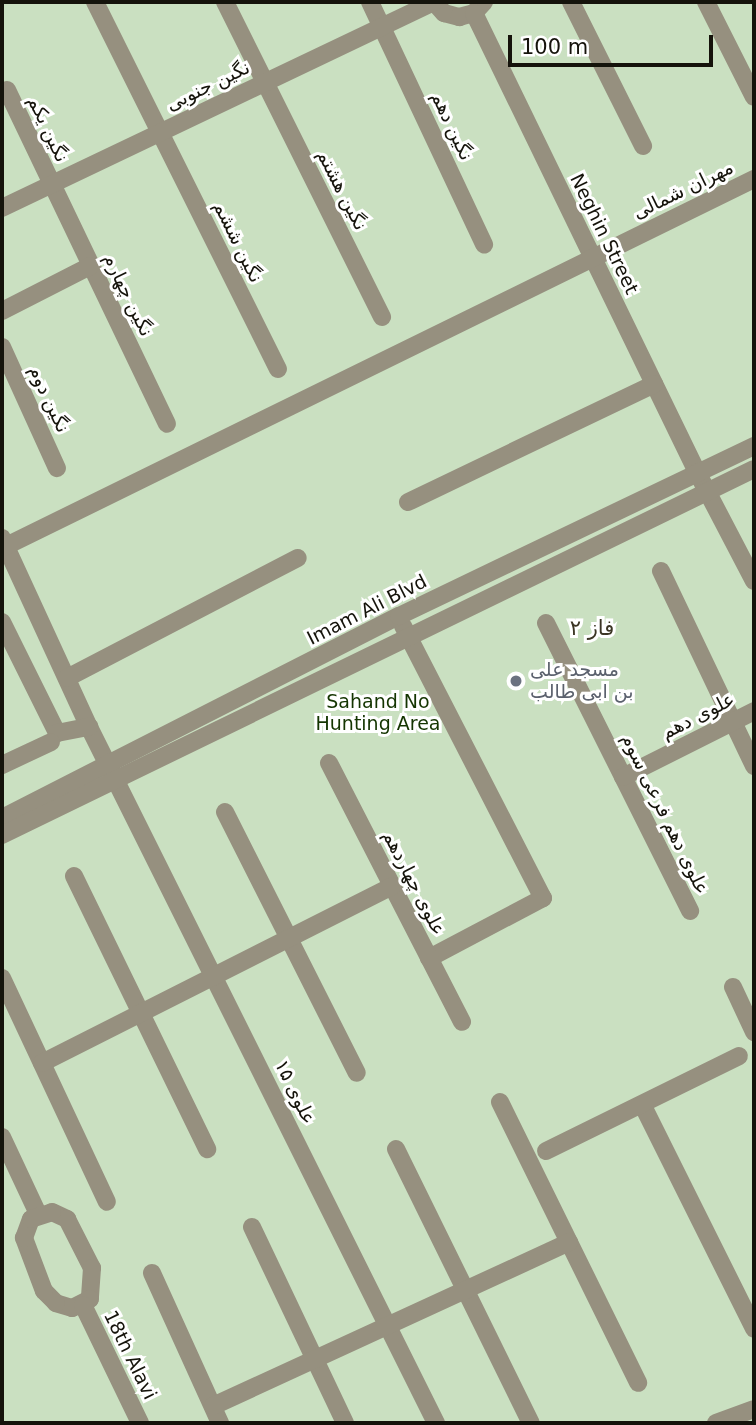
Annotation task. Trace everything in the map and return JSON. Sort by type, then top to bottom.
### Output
[{"type":"street","name":"نگین ششم","points":[[95,2],[278,369]]},
{"type":"street","name":"نگین هشتم","points":[[225,2],[382,317]]},
{"type":"street","name":"نگین دهم","points":[[370,2],[484,244]]},
{"type":"street","name":"نگین جنوبی","points":[[2,208],[433,2]]},
{"type":"street","points":[[433,2],[451,16],[479,7]]},
{"type":"street","points":[[571,2],[643,146]]},
{"type":"street","points":[[706,2],[754,97]]},
{"type":"street","name":"Neghin Street","points":[[479,7],[593,257],[697,472],[707,492],[747,549],[754,581]]},
{"type":"street","name":"نگین یکم","points":[[7,90],[51,185]]},
{"type":"street","name":"مهران شمالی","points":[[3,544],[754,179]]},
{"type":"street","name":"نگین چهارم","points":[[51,185],[167,424]]},
{"type":"street","points":[[2,311],[90,266]]},
{"type":"street","name":"نگین دوم","points":[[2,347],[57,468]]},
{"type":"street","points":[[408,502],[654,384]]},
{"type":"street","name":"Imam Ali Blvd","points":[[2,835],[399,616],[754,446]]},
{"type":"street","name":"Imam Ali Blvd","points":[[2,818],[112,773],[754,469]]},
{"type":"street","name":"علوی ۱۵","points":[[3,544],[89,727],[215,975],[385,1327],[436,1423]]},
{"type":"street","points":[[67,677],[298,558]]},
{"type":"street","points":[[661,571],[754,766]]},
{"type":"street","points":[[399,616],[542,898],[429,958]]},
{"type":"street","points":[[2,622],[57,733],[89,727]]},
{"type":"street","name":"علوی دهم فرعی سوم","points":[[546,623],[690,911]]},
{"type":"street","name":"علوی دهم","points":[[623,777],[754,711]]},
{"type":"street","points":[[2,765],[51,742]]},
{"type":"street","name":"علوی چهاردهم","points":[[329,763],[462,1022]]},
{"type":"street","points":[[225,812],[357,1073]]},
{"type":"street","points":[[74,876],[206,1149]]},
{"type":"street","points":[[42,1063],[392,886]]},
{"type":"street","points":[[2,978],[107,1202]]},
{"type":"street","points":[[733,987],[754,1032]]},
{"type":"street","points":[[546,1151],[643,1106],[739,1056]]},
{"type":"street","points":[[500,1101],[638,1383]]},
{"type":"street","points":[[643,1106],[754,1329]]},
{"type":"street","points":[[2,1137],[38,1214]]},
{"type":"street","points":[[396,1149],[531,1423]]},
{"type":"street","points":[[52,1212],[67,1219],[86,1252],[94,1286],[83,1305],[72,1308],[56,1303],[34,1272],[24,1238],[25,1225],[38,1214],[52,1212]]},
{"type":"street","points":[[252,1227],[345,1423]]},
{"type":"street","points":[[213,1406],[569,1242]]},
{"type":"street","points":[[152,1273],[220,1423]]},
{"type":"street","name":"18th Alavi","points":[[83,1305],[140,1423]]},
{"type":"street","points":[[716,1423],[754,1409]]},
{"type":"green space","name":"Sahand No Hunting Area","points":[[2,2],[754,2],[754,1423],[2,1423]]},
{"type":"place","name":"مسجد علی بن ابی طالب","points":[[516,681]]},
{"type":"district","name":"فاز ۲","points":[[592,628]]}]
